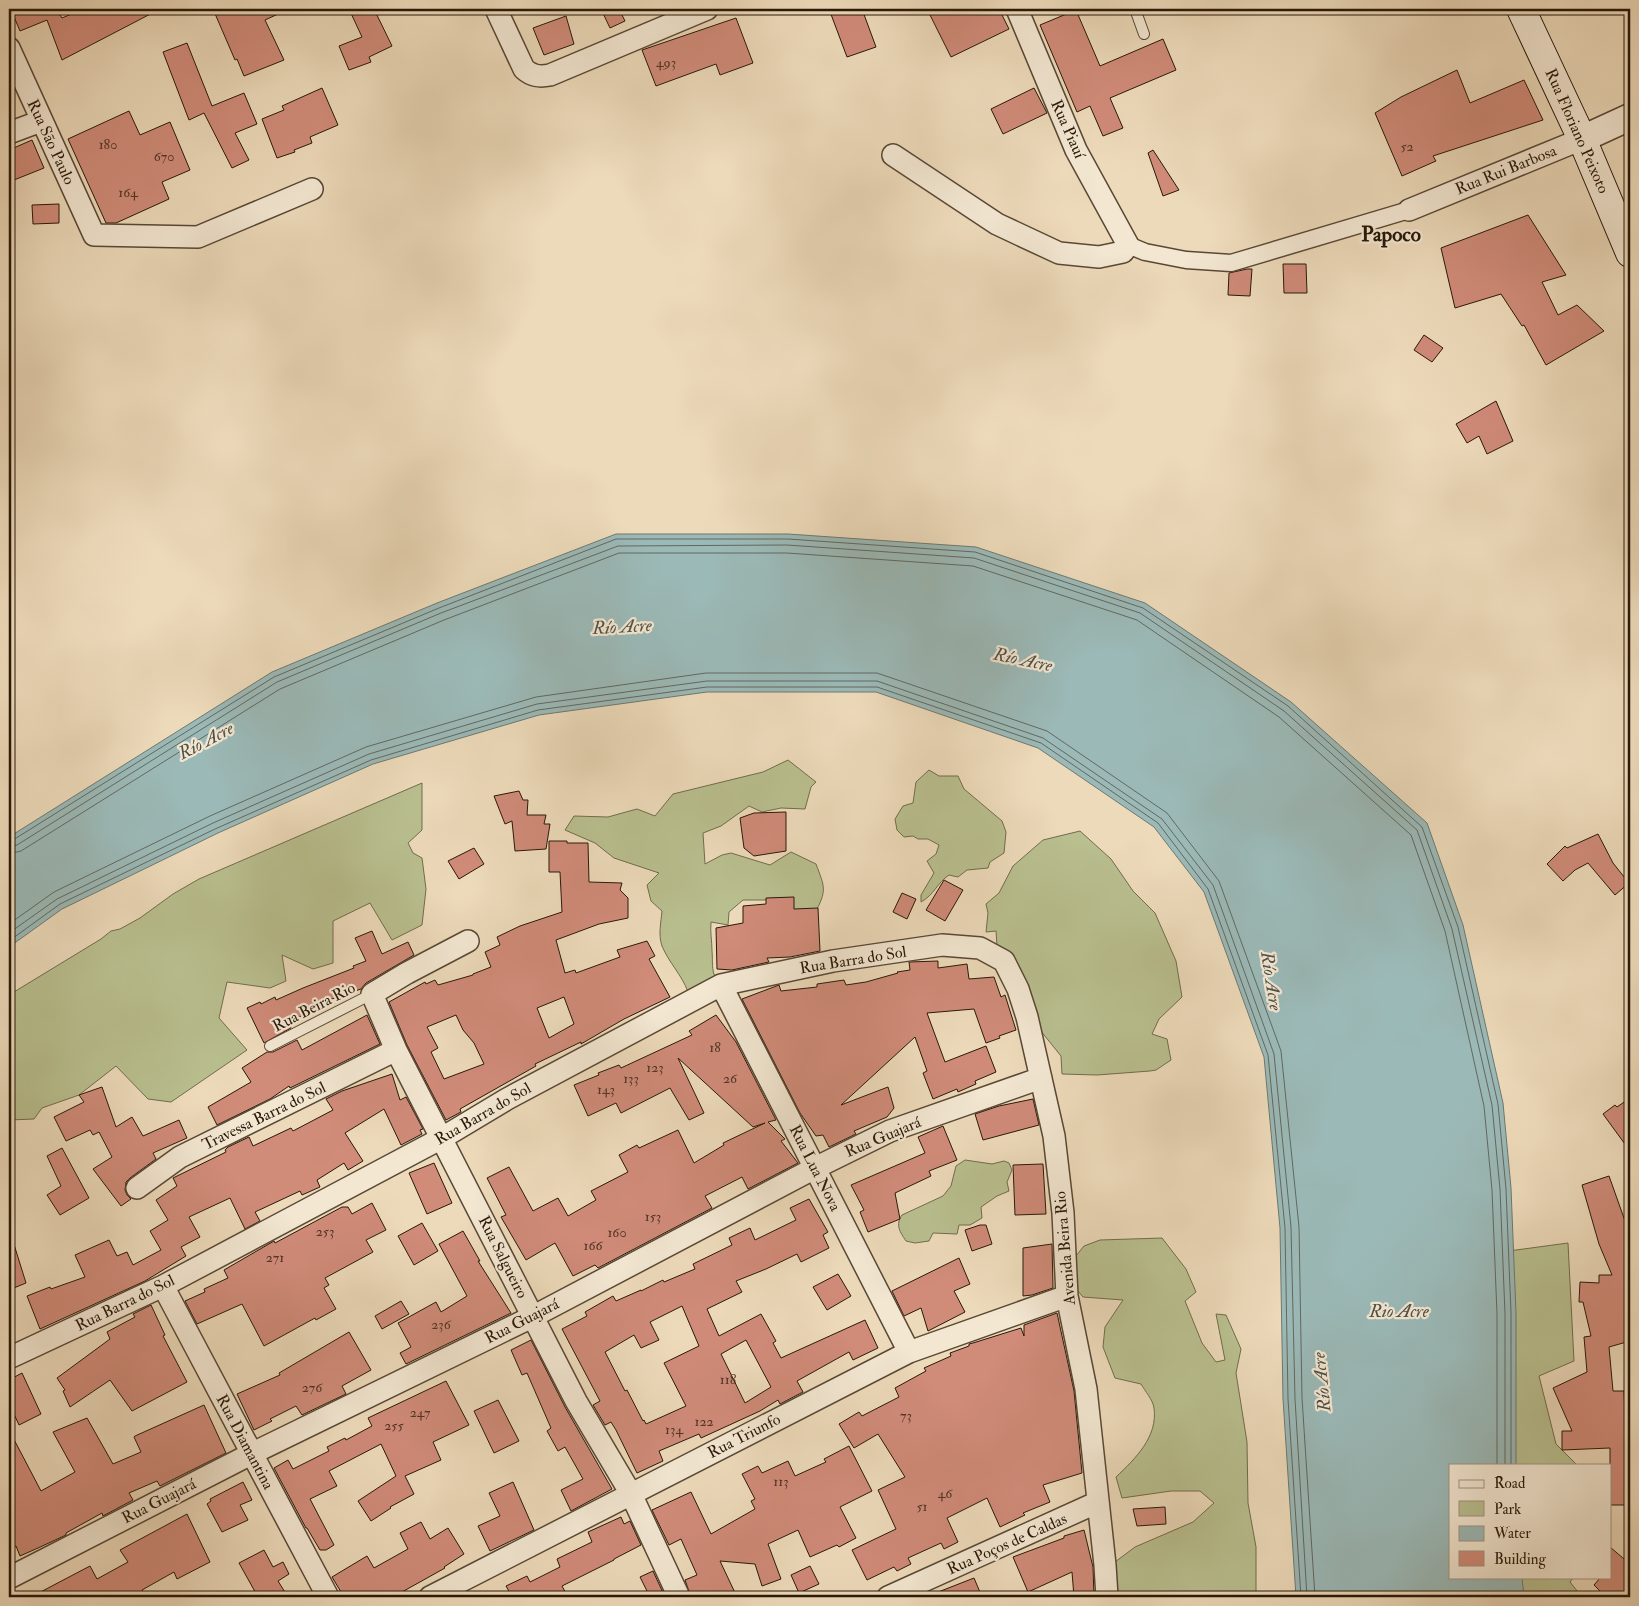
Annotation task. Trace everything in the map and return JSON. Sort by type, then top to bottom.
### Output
[{"type":"main road","name":"Rua Floriano Peixoto","points":[[1521,9],[1582,139],[1630,253]]},
{"type":"street","points":[[496,9],[524,69],[530,74],[541,77],[550,75],[707,9]]},
{"type":"street","name":"Rua Piauí","points":[[1017,9],[1076,150],[1128,245]]},
{"type":"street","name":"Rua São Paulo","points":[[9,48],[94,234],[198,237],[312,189]]},
{"type":"street","name":"Rua Rui Barbosa","points":[[1409,210],[1582,139],[1630,117]]},
{"type":"street","points":[[9,133],[42,121]]},
{"type":"street","points":[[894,155],[997,224],[1059,253],[1099,257],[1123,252],[1128,245],[1145,252],[1186,260],[1231,263],[1409,210]]},
{"type":"street","points":[[372,994],[414,969],[468,941]]},
{"type":"street","name":"Rua Barra do Sol","points":[[9,1358],[163,1286],[442,1138],[507,1099],[721,985],[833,961],[942,945],[980,948]]},
{"type":"street","name":"Avenida Beira Rio","points":[[980,948],[1004,962],[1010,972],[1027,1018],[1054,1136],[1063,1213],[1066,1296],[1086,1389],[1107,1597]]},
{"type":"street","name":"Rua Lua Nova","points":[[721,985],[909,1352]]},
{"type":"street","name":"Rua Salgueiro","points":[[372,994],[396,1050],[576,1400],[631,1494],[679,1597]]},
{"type":"street","name":"Travessa Barra do Sol","points":[[137,1188],[180,1157],[396,1050]]},
{"type":"street","name":"Rua Guajará","points":[[9,1578],[251,1454],[534,1316],[815,1168],[890,1131],[1041,1078]]},
{"type":"street","name":"Rua Diamantina","points":[[163,1286],[328,1597]]},
{"type":"street","name":"Rua Triunfo","points":[[430,1597],[909,1352],[1066,1296]]},
{"type":"street","name":"Rua Poços de Caldas","points":[[888,1597],[1098,1502]]},
{"type":"lane","points":[[1135,9],[1144,34]]},
{"type":"lane","name":"Rua Beira Rio","points":[[270,1046],[372,994]]},
{"type":"green space","points":[[788,760],[816,782],[811,787],[805,809],[781,808],[762,812],[749,806],[721,826],[703,833],[705,864],[722,855],[731,853],[770,865],[791,852],[816,864],[823,884],[823,894],[819,905],[815,913],[794,916],[775,900],[743,900],[729,912],[728,925],[711,922],[712,965],[716,979],[688,992],[662,946],[660,929],[662,911],[651,901],[647,885],[659,873],[614,858],[595,843],[565,830],[574,816],[608,817],[637,809],[655,816],[673,794],[763,772]]},
{"type":"green space","points":[[929,770],[939,776],[958,776],[964,789],[1002,821],[1006,832],[1004,853],[990,862],[988,868],[967,870],[958,877],[949,875],[921,902],[921,895],[934,873],[927,861],[936,854],[939,845],[928,839],[918,839],[913,836],[904,837],[897,830],[895,819],[903,806],[913,803],[916,782]]},
{"type":"green space","points":[[422,783],[422,830],[408,843],[413,853],[422,858],[426,889],[422,925],[392,940],[370,903],[333,921],[333,963],[313,969],[282,955],[286,981],[270,988],[227,982],[219,1018],[247,1050],[171,1102],[148,1099],[116,1066],[79,1095],[42,1108],[34,1119],[9,1120],[9,995],[111,931],[120,929],[140,918],[173,894],[199,879]]},
{"type":"green space","points":[[1080,831],[1111,859],[1133,891],[1155,913],[1176,961],[1182,997],[1159,1019],[1152,1034],[1167,1039],[1171,1060],[1156,1070],[1097,1075],[1062,1074],[1061,1056],[1032,1020],[1035,1006],[1022,1001],[997,945],[996,931],[986,932],[988,913],[986,904],[999,893],[1013,866],[1043,840]]},
{"type":"green space","points":[[965,1160],[992,1164],[1004,1161],[1009,1163],[1012,1170],[1007,1182],[1009,1191],[997,1196],[981,1207],[982,1218],[970,1225],[959,1225],[957,1234],[933,1233],[929,1241],[915,1243],[906,1241],[899,1225],[902,1215],[943,1196],[951,1186],[956,1166]]},
{"type":"green space","points":[[1162,1238],[1186,1269],[1196,1292],[1185,1301],[1202,1343],[1216,1362],[1225,1360],[1216,1314],[1226,1315],[1241,1349],[1236,1373],[1247,1442],[1248,1503],[1256,1547],[1256,1597],[1112,1597],[1111,1565],[1135,1547],[1193,1522],[1214,1503],[1200,1491],[1171,1491],[1122,1498],[1116,1477],[1131,1463],[1149,1438],[1154,1419],[1154,1408],[1151,1399],[1141,1384],[1115,1378],[1103,1347],[1105,1327],[1123,1300],[1083,1297],[1072,1284],[1067,1267],[1084,1246],[1100,1240]]},
{"type":"green space","points":[[1568,1243],[1574,1361],[1539,1376],[1556,1444],[1576,1464],[1477,1464],[1494,1253]]},
{"type":"green space","points":[[1490,1578],[1573,1578],[1570,1582],[1582,1597],[1493,1597]]},
{"type":"water","name":"Rio Acre","points":[[616,534],[788,534],[976,547],[1145,603],[1291,702],[1427,823],[1463,925],[1503,1103],[1511,1188],[1516,1313],[1516,1464],[1449,1464],[1449,1578],[1522,1578],[1524,1597],[1296,1597],[1283,1399],[1280,1228],[1264,1057],[1204,892],[1154,827],[1038,748],[876,692],[707,692],[539,715],[373,764],[218,833],[62,909],[9,947],[9,837],[272,672],[437,603]]},
{"type":"building","points":[[21,9],[73,9],[60,15],[62,18],[83,9],[160,9],[62,60],[47,20],[20,31],[12,12]]},
{"type":"building","points":[[213,9],[289,9],[265,20],[284,60],[244,76]]},
{"type":"building","points":[[349,9],[374,9],[392,46],[369,57],[371,62],[349,70],[339,46],[362,37]]},
{"type":"building","points":[[601,9],[619,9],[625,21],[610,28]]},
{"type":"building","points":[[829,9],[862,9],[876,47],[847,57]]},
{"type":"building","points":[[927,9],[999,9],[1009,29],[951,57]]},
{"type":"building","points":[[1076,10],[1100,66],[1163,39],[1176,70],[1110,98],[1123,128],[1103,136],[1090,106],[1077,112],[1040,25]]},
{"type":"building","points":[[566,16],[574,44],[544,55],[533,28]]},
{"type":"building","points":[[736,18],[753,63],[720,75],[716,64],[656,86],[642,50]]},
{"type":"building","points":[[187,43],[212,106],[244,93],[257,124],[235,133],[249,160],[232,168],[204,113],[189,120],[163,52]]},
{"type":"building","points":[[1457,70],[1470,103],[1524,80],[1543,120],[1433,156],[1436,161],[1402,176],[1375,113],[1401,97]]},
{"type":"building","points":[[322,88],[338,125],[310,137],[312,143],[294,150],[295,152],[277,158],[262,119],[284,110],[282,106]]},
{"type":"building","points":[[1034,88],[1047,113],[1003,134],[991,109]]},
{"type":"building","points":[[129,111],[140,135],[170,122],[190,170],[162,182],[169,199],[116,223],[106,223],[68,139]]},
{"type":"building","points":[[32,140],[44,168],[9,182],[9,150]]},
{"type":"building","points":[[1153,150],[1179,190],[1163,196],[1148,153]]},
{"type":"building","points":[[59,204],[59,223],[33,224],[32,205]]},
{"type":"building","points":[[1528,215],[1566,275],[1542,282],[1558,315],[1577,305],[1604,331],[1546,365],[1524,325],[1522,326],[1501,294],[1455,308],[1441,248]]},
{"type":"building","points":[[1283,264],[1306,264],[1307,293],[1284,293]]},
{"type":"building","points":[[1252,269],[1250,296],[1228,295],[1229,273]]},
{"type":"building","points":[[1424,335],[1443,348],[1432,362],[1414,350]]},
{"type":"building","points":[[1496,401],[1513,441],[1487,454],[1479,436],[1467,443],[1456,424]]},
{"type":"building","points":[[519,791],[523,800],[528,800],[527,815],[546,815],[544,824],[550,824],[546,849],[515,851],[512,821],[505,824],[494,796]]},
{"type":"building","points":[[786,812],[786,851],[754,856],[744,848],[740,818],[754,813]]},
{"type":"building","points":[[1598,834],[1613,863],[1629,883],[1615,895],[1588,863],[1575,870],[1563,881],[1547,864],[1565,846],[1567,848]]},
{"type":"building","points":[[549,841],[588,843],[589,882],[622,883],[620,890],[628,898],[628,918],[599,924],[556,940],[565,973],[575,970],[576,973],[620,957],[617,950],[647,941],[655,956],[649,959],[670,997],[624,1019],[581,1044],[581,1042],[535,1064],[536,1066],[460,1109],[461,1112],[446,1120],[407,1045],[389,1002],[425,982],[426,984],[435,980],[438,985],[473,975],[491,967],[485,952],[500,945],[497,937],[520,926],[562,912],[560,872],[549,872]],"holes":[[[564,997],[574,1024],[549,1038],[537,1008]],[[456,1015],[463,1030],[474,1043],[484,1064],[444,1079],[431,1052],[438,1048],[427,1027]]]},
{"type":"building","points":[[474,848],[484,864],[459,879],[448,861]]},
{"type":"building","points":[[944,880],[963,890],[945,921],[926,910]]},
{"type":"building","points":[[902,893],[916,899],[907,919],[893,912]]},
{"type":"building","points":[[794,897],[794,909],[818,908],[820,951],[790,957],[767,958],[769,962],[732,970],[717,969],[716,928],[743,923],[743,906],[766,904],[766,898]]},
{"type":"building","points":[[372,931],[382,954],[408,942],[414,955],[366,983],[361,989],[317,1004],[319,1008],[288,1022],[291,1028],[264,1043],[247,1008],[275,997],[276,1000],[354,968],[353,966],[366,961],[355,938]]},
{"type":"building","points":[[938,961],[938,968],[967,964],[969,979],[994,977],[1001,997],[1005,995],[1016,1030],[986,1043],[974,1009],[927,1013],[945,1062],[986,1046],[996,1072],[975,1081],[976,1084],[958,1092],[957,1089],[933,1099],[923,1073],[927,1071],[915,1037],[841,1105],[888,1087],[894,1108],[887,1117],[854,1131],[856,1134],[829,1147],[823,1135],[816,1136],[800,1113],[742,999],[779,985],[781,991],[817,987],[817,984],[844,980],[846,985],[866,982],[910,970],[909,962]]},
{"type":"building","points":[[367,1015],[380,1044],[290,1088],[289,1086],[270,1099],[217,1125],[208,1107],[251,1082],[242,1068],[267,1052],[273,1052],[297,1040],[302,1050]]},
{"type":"building","points":[[716,1015],[736,1042],[776,1120],[768,1122],[785,1139],[781,1141],[798,1163],[748,1189],[742,1177],[705,1196],[712,1208],[598,1268],[595,1265],[573,1276],[555,1243],[526,1260],[501,1217],[506,1215],[487,1178],[509,1167],[533,1211],[558,1198],[568,1216],[596,1200],[591,1191],[628,1172],[619,1155],[637,1145],[639,1148],[678,1130],[694,1163],[724,1145],[723,1143],[765,1123],[753,1127],[678,1058],[704,1113],[689,1120],[670,1088],[621,1113],[616,1103],[588,1116],[574,1085],[619,1065],[621,1068],[692,1035],[689,1031]]},
{"type":"building","points":[[392,1074],[400,1100],[406,1097],[423,1129],[420,1130],[422,1134],[401,1145],[384,1109],[345,1133],[363,1161],[348,1170],[344,1163],[317,1180],[320,1187],[302,1195],[300,1191],[255,1212],[260,1221],[245,1229],[230,1198],[189,1217],[200,1237],[181,1247],[186,1256],[145,1281],[40,1329],[27,1296],[85,1277],[75,1255],[109,1240],[117,1256],[127,1252],[133,1265],[161,1250],[150,1231],[168,1220],[156,1200],[177,1186],[173,1178],[226,1152],[225,1150],[228,1147],[249,1137],[253,1146],[291,1128],[293,1131],[333,1110],[326,1099],[342,1091]]},
{"type":"building","points":[[102,1087],[116,1127],[132,1117],[143,1136],[179,1120],[187,1138],[153,1153],[156,1159],[126,1182],[125,1190],[131,1199],[121,1206],[93,1169],[112,1157],[99,1132],[93,1135],[90,1130],[66,1141],[54,1117],[84,1102],[79,1095]]},
{"type":"building","points":[[1630,1098],[1630,1151],[1603,1114],[1615,1105],[1617,1107]]},
{"type":"building","points":[[1033,1099],[1039,1125],[983,1140],[975,1114],[999,1106]]},
{"type":"building","points":[[943,1126],[957,1160],[929,1171],[931,1176],[895,1193],[900,1219],[868,1232],[860,1212],[864,1210],[851,1185],[925,1153],[918,1137]]},
{"type":"building","points":[[62,1148],[89,1198],[60,1215],[47,1195],[61,1186],[47,1156]]},
{"type":"building","points":[[434,1163],[452,1203],[427,1214],[409,1173]]},
{"type":"building","points":[[1043,1164],[1046,1214],[1015,1215],[1013,1165]]},
{"type":"building","points":[[1609,1176],[1630,1235],[1630,1341],[1609,1347],[1613,1391],[1624,1391],[1625,1415],[1630,1415],[1630,1488],[1626,1488],[1626,1505],[1612,1505],[1610,1448],[1562,1450],[1562,1431],[1572,1431],[1553,1388],[1587,1372],[1584,1337],[1591,1336],[1583,1302],[1579,1302],[1580,1282],[1599,1283],[1599,1275],[1612,1275],[1599,1244],[1582,1185]]},
{"type":"building","points":[[809,1199],[828,1232],[823,1235],[829,1248],[801,1262],[797,1254],[736,1281],[742,1292],[707,1309],[719,1336],[761,1314],[776,1341],[773,1343],[781,1358],[865,1320],[878,1348],[853,1360],[849,1352],[797,1381],[803,1392],[780,1404],[778,1400],[760,1411],[701,1438],[699,1434],[659,1451],[663,1461],[637,1473],[611,1422],[605,1425],[593,1405],[600,1401],[562,1329],[587,1316],[585,1312],[613,1296],[616,1301],[663,1280],[664,1282],[695,1269],[693,1264],[732,1245],[729,1238],[750,1228],[755,1240],[796,1220],[790,1208]],"holes":[[[682,1306],[699,1346],[664,1363],[686,1406],[646,1424],[627,1390],[625,1391],[605,1352],[634,1335],[641,1348],[659,1340],[650,1322]],[[746,1340],[771,1387],[745,1403],[721,1354]]]},
{"type":"building","points":[[372,1203],[386,1230],[366,1240],[373,1252],[325,1278],[329,1285],[324,1288],[336,1309],[316,1320],[315,1318],[264,1346],[242,1304],[197,1324],[185,1301],[205,1292],[204,1289],[228,1278],[224,1270],[274,1241],[275,1243],[342,1207],[348,1207],[352,1214]]},
{"type":"building","points":[[422,1223],[438,1251],[414,1265],[398,1236]]},
{"type":"building","points":[[986,1225],[992,1244],[972,1251],[965,1230]]},
{"type":"building","points":[[463,1231],[480,1261],[478,1261],[511,1313],[406,1364],[400,1353],[411,1347],[398,1323],[436,1302],[441,1312],[467,1296],[439,1244]]},
{"type":"building","points":[[12,1238],[26,1283],[9,1290],[9,1239]]},
{"type":"building","points":[[1052,1244],[1053,1288],[1023,1296],[1023,1248]]},
{"type":"building","points":[[959,1258],[970,1284],[954,1291],[965,1312],[928,1331],[921,1308],[904,1316],[892,1291]]},
{"type":"building","points":[[838,1274],[851,1296],[827,1310],[813,1287]]},
{"type":"building","points":[[401,1301],[409,1314],[382,1329],[375,1316]]},
{"type":"building","points":[[151,1305],[165,1335],[163,1336],[187,1382],[132,1411],[110,1380],[70,1407],[63,1391],[65,1390],[57,1378],[110,1339],[107,1332],[135,1317],[133,1314]]},
{"type":"building","points":[[1057,1313],[1074,1391],[1082,1473],[1043,1485],[1050,1502],[1023,1513],[1025,1515],[1000,1527],[987,1498],[947,1518],[958,1542],[944,1549],[941,1543],[908,1558],[911,1564],[897,1571],[894,1567],[867,1580],[852,1550],[896,1529],[878,1490],[905,1477],[878,1434],[854,1448],[839,1424],[859,1412],[862,1416],[899,1397],[895,1388],[926,1371],[924,1368],[951,1356],[950,1353],[969,1346],[969,1344],[1021,1328],[1024,1336],[1024,1325]]},
{"type":"building","points":[[349,1332],[371,1370],[342,1386],[346,1394],[302,1415],[296,1406],[270,1419],[272,1421],[254,1430],[237,1394],[280,1375],[279,1373]]},
{"type":"building","points":[[531,1340],[565,1407],[612,1489],[571,1511],[561,1490],[583,1479],[565,1447],[558,1451],[547,1431],[551,1428],[527,1373],[522,1375],[511,1350]]},
{"type":"building","points":[[22,1373],[41,1414],[19,1425],[9,1403],[9,1380]]},
{"type":"building","points":[[446,1381],[469,1425],[433,1442],[441,1460],[405,1476],[414,1494],[390,1507],[371,1521],[358,1501],[396,1476],[381,1444],[329,1471],[337,1486],[310,1499],[334,1545],[326,1550],[320,1550],[274,1468],[288,1460],[293,1469],[329,1451],[327,1447],[345,1438],[346,1440],[372,1426],[368,1418]]},
{"type":"building","points":[[498,1400],[519,1441],[494,1453],[474,1411]]},
{"type":"building","points":[[204,1405],[226,1453],[160,1486],[157,1481],[129,1493],[133,1500],[103,1516],[102,1513],[66,1533],[66,1535],[38,1548],[20,1556],[16,1546],[9,1550],[9,1430],[41,1491],[75,1472],[53,1432],[87,1418],[113,1464],[141,1452],[135,1436]]},
{"type":"building","points":[[849,1446],[872,1491],[840,1507],[856,1538],[839,1547],[837,1545],[810,1557],[798,1530],[768,1544],[781,1579],[762,1586],[755,1564],[720,1561],[737,1597],[691,1597],[685,1580],[697,1575],[681,1539],[669,1545],[652,1510],[691,1492],[711,1534],[755,1509],[751,1501],[755,1499],[742,1474],[758,1466],[762,1473],[788,1461],[795,1476],[826,1462],[824,1459]]},
{"type":"building","points":[[243,1482],[252,1500],[240,1505],[248,1520],[222,1532],[207,1504],[211,1501],[210,1499]]},
{"type":"building","points":[[513,1482],[534,1530],[490,1551],[478,1526],[500,1516],[489,1493]]},
{"type":"building","points":[[1165,1507],[1166,1524],[1137,1526],[1133,1509]]},
{"type":"building","points":[[187,1514],[210,1562],[177,1579],[174,1572],[142,1590],[146,1597],[31,1597],[90,1566],[97,1579],[128,1562],[120,1550]]},
{"type":"building","points":[[621,1517],[624,1524],[630,1521],[641,1545],[562,1586],[568,1597],[501,1597],[510,1593],[506,1586],[527,1576],[530,1582],[560,1567],[557,1559],[592,1542],[588,1532]]},
{"type":"building","points":[[421,1522],[430,1539],[448,1528],[464,1554],[445,1568],[393,1597],[344,1597],[332,1577],[367,1556],[374,1568],[408,1549],[400,1533]]},
{"type":"building","points":[[1084,1530],[1093,1567],[1094,1597],[1074,1597],[1072,1572],[1028,1592],[1013,1557],[1064,1538],[1064,1536]]},
{"type":"building","points":[[1612,1549],[1630,1564],[1630,1597],[1606,1597],[1594,1585],[1600,1578],[1612,1578]]},
{"type":"building","points":[[264,1550],[273,1567],[283,1562],[289,1574],[278,1581],[288,1597],[258,1597],[239,1563]]},
{"type":"building","points":[[810,1566],[819,1584],[799,1593],[791,1575]]},
{"type":"building","points":[[653,1571],[665,1597],[650,1597],[640,1577]]},
{"type":"building","points":[[974,1578],[982,1597],[928,1597],[928,1596]]},
{"type":"district","name":"Papoco","points":[[1391,234]]},
{"type":"water label","name":"Río Acre","points":[[622,627]]},
{"type":"water label","name":"Río Acre","points":[[1023,660]]},
{"type":"water label","name":"Río Acre","points":[[206,741]]},
{"type":"water label","name":"Río Acre","points":[[1271,981]]},
{"type":"water label","name":"Río Acre","points":[[1322,1382]]}]
